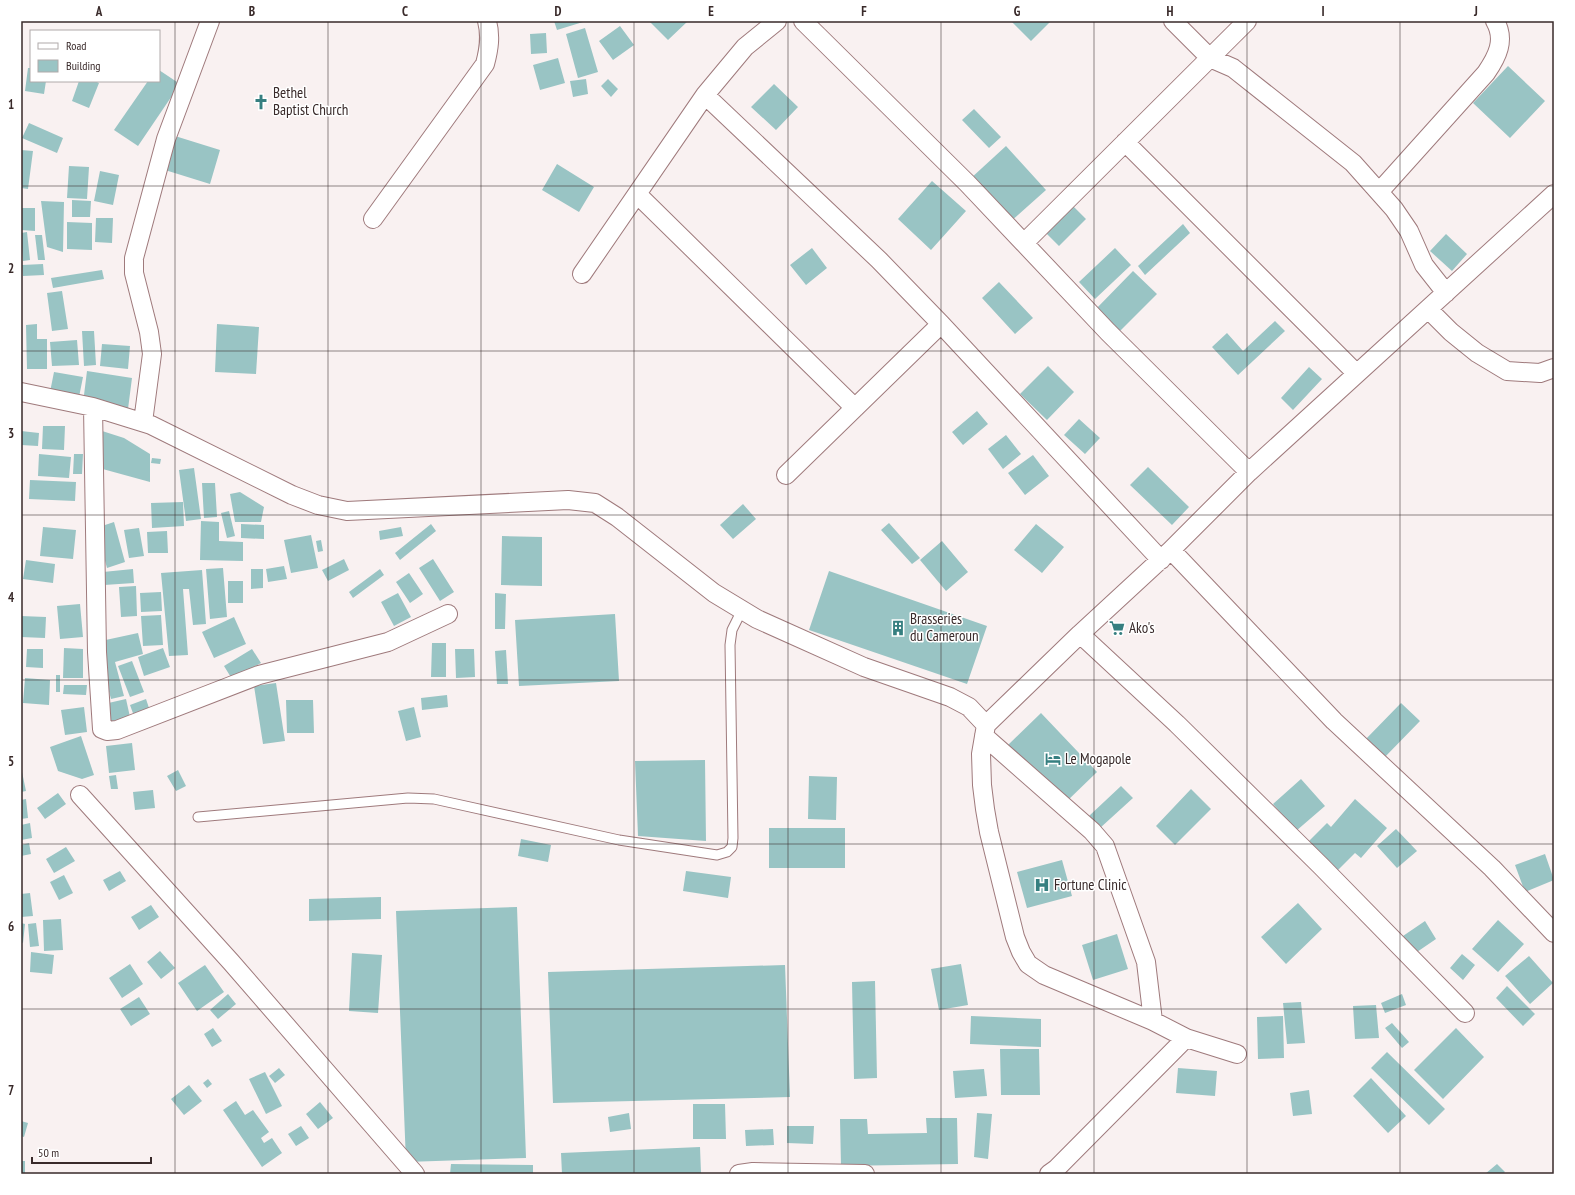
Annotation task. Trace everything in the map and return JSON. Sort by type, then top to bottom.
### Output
[{"type":"street","points":[[143,422],[152,354],[149,332],[134,273],[134,258],[166,139],[210,21]]},
{"type":"street","points":[[373,219],[485,64],[490,32],[487,21]]},
{"type":"street","points":[[803,21],[967,183],[1108,332],[1249,472]]},
{"type":"street","points":[[1173,21],[1210,58],[1233,68],[1353,163],[1394,209],[1409,231],[1424,265],[1446,293]]},
{"type":"street","points":[[1024,243],[1247,21]]},
{"type":"street","points":[[1379,192],[1486,73],[1493,63],[1501,43],[1499,28],[1495,21]]},
{"type":"street","points":[[582,274],[705,95],[745,47],[770,23]]},
{"type":"street","points":[[705,95],[879,260],[1166,555],[1334,720],[1492,868],[1554,933]]},
{"type":"street","points":[[1125,142],[1356,374]]},
{"type":"street","points":[[637,194],[855,408]]},
{"type":"street","points":[[1237,1054],[1186,1038],[1153,1021],[1044,975],[1028,964],[1015,937],[989,832],[982,786],[981,754],[985,730],[1080,634],[1166,555],[1249,472],[1554,194]]},
{"type":"street","points":[[1428,309],[1451,332],[1477,353],[1507,371],[1540,373],[1554,368]]},
{"type":"street","points":[[786,475],[941,324]]},
{"type":"street","points":[[21,392],[93,407],[143,422],[292,495],[318,505],[347,511],[568,500],[596,503],[617,517],[714,593],[742,610],[806,642],[864,667],[950,697],[969,707],[985,730],[1092,831],[1105,846],[1146,962],[1153,1021]]},
{"type":"street","points":[[93,407],[97,652],[102,729],[107,731],[117,730],[259,675],[388,642],[448,614]]},
{"type":"street","points":[[1080,634],[1183,729],[1321,866],[1464,1013]]},
{"type":"street","points":[[80,795],[231,962],[415,1174]]},
{"type":"street","points":[[1049,1174],[1056,1169],[1186,1038]]},
{"type":"street","points":[[739,1174],[753,1172],[864,1174]]},
{"type":"lane","points":[[198,817],[408,798],[434,799],[618,840],[717,855],[727,852],[732,847],[733,838],[730,645],[732,630],[742,610]]},
{"type":"building","points":[[554,21],[583,21],[583,22],[557,30]]},
{"type":"building","points":[[649,21],[688,21],[668,40]]},
{"type":"building","points":[[1011,21],[1051,21],[1031,41]]},
{"type":"building","points":[[620,26],[634,45],[613,60],[599,41]]},
{"type":"building","points":[[585,28],[598,72],[578,78],[566,34]]},
{"type":"building","points":[[546,33],[547,53],[531,54],[530,34]]},
{"type":"building","points":[[558,58],[565,83],[540,90],[533,65]]},
{"type":"building","points":[[1508,66],[1545,101],[1510,138],[1473,103]]},
{"type":"building","points":[[28,68],[30,68],[30,82],[46,82],[44,94],[25,91]]},
{"type":"building","points":[[160,71],[180,84],[138,146],[114,130],[147,82],[160,82]]},
{"type":"building","points":[[586,79],[588,94],[573,97],[570,81]]},
{"type":"building","points":[[608,79],[618,89],[611,97],[601,86]]},
{"type":"building","points":[[79,82],[99,83],[89,108],[72,101]]},
{"type":"building","points":[[774,84],[798,107],[776,130],[751,107]]},
{"type":"building","points":[[974,109],[1001,137],[989,148],[962,120]]},
{"type":"building","points":[[29,123],[63,138],[57,153],[22,138]]},
{"type":"building","points":[[175,136],[220,150],[210,184],[165,170]]},
{"type":"building","points":[[1006,146],[1046,190],[1010,222],[970,179]]},
{"type":"building","points":[[21,150],[33,151],[28,189],[21,188]]},
{"type":"building","points":[[557,164],[594,187],[579,212],[542,190]]},
{"type":"building","points":[[69,166],[89,167],[87,199],[67,198]]},
{"type":"building","points":[[100,171],[119,175],[113,205],[94,201]]},
{"type":"building","points":[[932,181],[966,211],[931,250],[898,219]]},
{"type":"building","points":[[72,200],[91,201],[90,217],[72,217]]},
{"type":"building","points":[[41,201],[64,202],[63,252],[47,247]]},
{"type":"building","points":[[1072,205],[1086,219],[1059,246],[1045,232]]},
{"type":"building","points":[[21,208],[35,208],[35,231],[21,230]]},
{"type":"building","points":[[96,218],[113,218],[112,243],[95,242]]},
{"type":"building","points":[[67,222],[92,223],[92,250],[67,249]]},
{"type":"building","points":[[1183,224],[1190,233],[1145,275],[1138,266]]},
{"type":"building","points":[[27,232],[30,260],[23,261],[21,233]]},
{"type":"building","points":[[1446,234],[1467,254],[1452,271],[1430,251]]},
{"type":"building","points":[[35,235],[42,235],[45,260],[38,260]]},
{"type":"building","points":[[812,248],[827,268],[806,285],[790,265]]},
{"type":"building","points":[[1115,248],[1131,265],[1095,299],[1079,282]]},
{"type":"building","points":[[43,264],[44,275],[23,276],[22,265]]},
{"type":"building","points":[[102,270],[104,279],[53,288],[51,278]]},
{"type":"building","points":[[1133,271],[1157,294],[1118,333],[1094,311]]},
{"type":"building","points":[[999,282],[1033,318],[1015,334],[982,298]]},
{"type":"building","points":[[62,291],[68,329],[52,331],[47,293]]},
{"type":"building","points":[[1275,321],[1285,331],[1238,375],[1212,347],[1227,333],[1243,351]]},
{"type":"building","points":[[37,324],[37,339],[47,339],[47,369],[27,369],[26,325]]},
{"type":"building","points":[[217,324],[259,327],[256,374],[215,372]]},
{"type":"building","points":[[82,331],[94,331],[96,365],[84,366]]},
{"type":"building","points":[[77,340],[79,365],[52,366],[50,342]]},
{"type":"building","points":[[102,344],[130,346],[128,369],[100,366]]},
{"type":"building","points":[[1048,366],[1074,392],[1047,420],[1020,394]]},
{"type":"building","points":[[1309,367],[1322,379],[1293,410],[1281,398]]},
{"type":"building","points":[[87,371],[132,378],[128,409],[83,403]]},
{"type":"building","points":[[54,372],[83,377],[78,402],[49,397]]},
{"type":"building","points":[[977,411],[988,424],[963,445],[952,432]]},
{"type":"building","points":[[1079,419],[1100,438],[1085,454],[1064,435]]},
{"type":"building","points":[[43,426],[65,426],[64,450],[42,449]]},
{"type":"building","points":[[99,430],[124,438],[150,454],[150,482],[99,468]]},
{"type":"building","points":[[21,431],[39,433],[38,446],[21,445]]},
{"type":"building","points":[[1006,435],[1021,454],[1003,469],[988,449]]},
{"type":"building","points":[[39,454],[71,457],[69,478],[38,476]]},
{"type":"building","points":[[74,454],[83,454],[82,474],[73,474]]},
{"type":"building","points":[[1033,455],[1049,476],[1025,495],[1008,473]]},
{"type":"building","points":[[152,458],[161,459],[160,464],[151,463]]},
{"type":"building","points":[[1148,467],[1189,507],[1172,525],[1130,485]]},
{"type":"building","points":[[194,468],[201,519],[186,521],[179,470]]},
{"type":"building","points":[[30,480],[76,482],[75,501],[29,499]]},
{"type":"building","points":[[202,483],[215,483],[217,517],[204,518]]},
{"type":"building","points":[[240,492],[264,507],[261,522],[235,522],[230,494]]},
{"type":"building","points":[[183,502],[184,526],[152,528],[151,503]]},
{"type":"building","points":[[743,504],[756,519],[733,539],[720,525]]},
{"type":"building","points":[[229,511],[235,536],[227,538],[221,513]]},
{"type":"building","points":[[201,521],[219,522],[219,541],[243,542],[243,561],[200,560]]},
{"type":"building","points":[[114,522],[125,562],[107,568],[96,528]]},
{"type":"building","points":[[889,523],[920,558],[912,564],[881,530]]},
{"type":"building","points":[[241,524],[264,525],[264,539],[241,538]]},
{"type":"building","points":[[431,524],[436,531],[400,560],[395,553]]},
{"type":"building","points":[[1036,524],[1064,547],[1042,573],[1014,550]]},
{"type":"building","points":[[43,527],[76,530],[73,559],[40,556]]},
{"type":"building","points":[[401,527],[403,536],[380,540],[379,531]]},
{"type":"building","points":[[139,528],[144,556],[129,558],[124,530]]},
{"type":"building","points":[[167,531],[168,553],[148,553],[147,532]]},
{"type":"building","points":[[311,535],[318,568],[291,573],[284,540]]},
{"type":"building","points":[[502,536],[542,537],[542,586],[501,585]]},
{"type":"building","points":[[321,540],[323,551],[318,552],[316,541]]},
{"type":"building","points":[[942,541],[968,572],[946,591],[920,560]]},
{"type":"building","points":[[344,559],[349,570],[328,581],[322,570]]},
{"type":"building","points":[[433,559],[454,592],[440,601],[419,568]]},
{"type":"building","points":[[26,560],[55,564],[53,583],[23,579]]},
{"type":"building","points":[[284,566],[287,579],[268,582],[266,569]]},
{"type":"building","points":[[223,568],[227,617],[210,619],[206,569]]},
{"type":"building","points":[[133,569],[134,583],[104,585],[103,572]]},
{"type":"building","points":[[251,569],[263,569],[263,588],[251,589]]},
{"type":"building","points":[[380,569],[384,575],[353,598],[349,592]]},
{"type":"building","points":[[202,570],[206,624],[193,625],[189,589],[183,589],[188,655],[169,656],[161,573]]},
{"type":"building","name":"Brasseries du Cameroun","points":[[829,571],[987,626],[967,684],[809,630]]},
{"type":"building","points":[[409,573],[423,594],[410,603],[396,582]]},
{"type":"building","points":[[228,581],[243,581],[243,603],[228,603]]},
{"type":"building","points":[[136,586],[137,616],[121,617],[119,587]]},
{"type":"building","points":[[161,592],[162,611],[141,612],[140,593]]},
{"type":"building","points":[[398,593],[411,617],[394,626],[381,602]]},
{"type":"building","points":[[495,593],[506,594],[505,629],[495,629]]},
{"type":"building","points":[[80,604],[83,637],[60,639],[57,606]]},
{"type":"building","points":[[615,614],[619,681],[519,686],[515,620]]},
{"type":"building","points":[[161,615],[163,645],[143,646],[141,616]]},
{"type":"building","points":[[21,616],[46,617],[45,638],[21,637]]},
{"type":"building","points":[[234,617],[246,644],[214,658],[202,632]]},
{"type":"building","points":[[138,633],[143,654],[115,662],[124,696],[111,699],[102,665],[101,641]]},
{"type":"building","points":[[432,643],[446,643],[446,677],[431,677]]},
{"type":"building","points":[[64,648],[83,649],[83,678],[63,678]]},
{"type":"building","points":[[163,648],[170,667],[144,676],[138,657]]},
{"type":"building","points":[[27,649],[43,649],[43,668],[26,667]]},
{"type":"building","points":[[252,649],[261,663],[232,679],[224,666]]},
{"type":"building","points":[[455,649],[474,649],[475,677],[456,678]]},
{"type":"building","points":[[506,650],[508,684],[497,684],[495,651]]},
{"type":"building","points":[[132,661],[144,692],[130,697],[118,666]]},
{"type":"building","points":[[56,675],[60,675],[60,692],[56,692]]},
{"type":"building","points":[[25,678],[50,680],[49,705],[23,703]]},
{"type":"building","points":[[276,683],[285,741],[263,744],[254,686]]},
{"type":"building","points":[[64,685],[87,685],[86,695],[63,694]]},
{"type":"building","points":[[447,695],[448,707],[422,710],[421,698]]},
{"type":"building","points":[[126,699],[130,717],[108,722],[104,704]]},
{"type":"building","points":[[146,699],[150,711],[134,716],[130,705]]},
{"type":"building","points":[[286,700],[313,700],[314,733],[287,733]]},
{"type":"building","points":[[1401,703],[1420,721],[1383,759],[1364,741]]},
{"type":"building","points":[[84,707],[87,732],[65,735],[61,710]]},
{"type":"building","points":[[414,707],[421,737],[406,741],[398,711]]},
{"type":"building","name":"Le Mogapole","points":[[1041,713],[1097,772],[1064,804],[1008,745]]},
{"type":"building","points":[[81,736],[94,775],[82,779],[58,771],[50,747]]},
{"type":"building","points":[[132,743],[135,770],[109,773],[106,746]]},
{"type":"building","points":[[705,760],[706,841],[638,836],[635,761]]},
{"type":"building","points":[[178,770],[186,786],[176,791],[167,776]]},
{"type":"building","points":[[21,772],[26,791],[21,792]]},
{"type":"building","points":[[116,775],[118,789],[111,789],[109,776]]},
{"type":"building","points":[[809,776],[837,777],[836,820],[808,819]]},
{"type":"building","points":[[1301,779],[1325,806],[1296,831],[1273,804]]},
{"type":"building","points":[[1121,786],[1133,798],[1100,828],[1089,816]]},
{"type":"building","points":[[1191,789],[1211,809],[1175,845],[1156,826]]},
{"type":"building","points":[[153,790],[155,808],[135,810],[133,792]]},
{"type":"building","points":[[58,793],[66,804],[45,819],[37,808]]},
{"type":"building","points":[[26,799],[28,818],[21,819],[21,800]]},
{"type":"building","points":[[1355,799],[1387,828],[1361,858],[1355,853],[1337,871],[1308,842],[1327,823],[1331,827]]},
{"type":"building","points":[[30,823],[32,838],[21,840],[21,825]]},
{"type":"building","points":[[769,828],[845,828],[845,868],[769,868]]},
{"type":"building","points":[[1396,829],[1417,851],[1397,868],[1377,846]]},
{"type":"building","points":[[521,839],[551,845],[548,862],[518,856]]},
{"type":"building","points":[[29,843],[31,854],[21,856],[21,845]]},
{"type":"building","points":[[66,847],[75,861],[54,873],[46,859]]},
{"type":"building","points":[[1545,854],[1554,880],[1525,892],[1515,865]]},
{"type":"building","points":[[1062,860],[1072,896],[1027,908],[1017,872]]},
{"type":"building","points":[[120,871],[126,881],[109,891],[103,880]]},
{"type":"building","points":[[686,871],[731,877],[728,898],[683,891]]},
{"type":"building","points":[[64,875],[73,893],[59,900],[50,882]]},
{"type":"building","points":[[30,893],[33,916],[21,917],[21,894]]},
{"type":"building","points":[[381,897],[381,919],[309,921],[309,899]]},
{"type":"building","points":[[1298,903],[1322,929],[1286,964],[1261,937]]},
{"type":"building","points":[[151,905],[159,917],[139,930],[131,917]]},
{"type":"building","points":[[517,907],[526,1158],[406,1162],[396,911]]},
{"type":"building","points":[[61,919],[63,950],[44,951],[43,920]]},
{"type":"building","points":[[1498,920],[1524,944],[1498,972],[1472,949]]},
{"type":"building","points":[[1425,921],[1436,939],[1414,954],[1403,936]]},
{"type":"building","points":[[21,923],[25,924],[23,943],[21,942]]},
{"type":"building","points":[[36,923],[39,946],[30,947],[28,924]]},
{"type":"building","points":[[1117,934],[1128,969],[1093,980],[1082,945]]},
{"type":"building","points":[[160,951],[175,968],[161,979],[147,962]]},
{"type":"building","points":[[31,952],[54,955],[52,974],[30,972]]},
{"type":"building","points":[[352,953],[382,955],[378,1013],[349,1011]]},
{"type":"building","points":[[1462,954],[1475,965],[1463,980],[1450,968]]},
{"type":"building","points":[[1529,956],[1553,983],[1530,1004],[1505,976]]},
{"type":"building","points":[[130,964],[143,984],[122,998],[109,978]]},
{"type":"building","points":[[961,964],[968,1005],[939,1010],[931,969]]},
{"type":"building","points":[[205,965],[224,992],[197,1011],[178,983]]},
{"type":"building","points":[[785,965],[790,1097],[553,1103],[548,972]]},
{"type":"building","points":[[875,981],[877,1078],[854,1079],[852,982]]},
{"type":"building","points":[[1507,986],[1535,1014],[1523,1026],[1496,998]]},
{"type":"building","points":[[228,994],[236,1004],[218,1019],[210,1010]]},
{"type":"building","points":[[1402,994],[1406,1005],[1385,1013],[1381,1003]]},
{"type":"building","points":[[139,997],[150,1014],[131,1026],[120,1009]]},
{"type":"building","points":[[1301,1002],[1305,1043],[1287,1044],[1283,1003]]},
{"type":"building","points":[[1376,1005],[1379,1038],[1355,1039],[1353,1006]]},
{"type":"building","points":[[971,1016],[1041,1019],[1041,1047],[970,1044]]},
{"type":"building","points":[[1283,1016],[1284,1058],[1258,1059],[1257,1017]]},
{"type":"building","points":[[1392,1023],[1409,1042],[1402,1048],[1385,1028]]},
{"type":"building","points":[[213,1028],[222,1041],[212,1047],[204,1034]]},
{"type":"building","points":[[1456,1028],[1484,1057],[1443,1099],[1414,1070]]},
{"type":"building","points":[[1000,1049],[1039,1049],[1040,1095],[1001,1095]]},
{"type":"building","points":[[1387,1052],[1445,1109],[1429,1125],[1371,1068]]},
{"type":"building","points":[[279,1068],[285,1075],[275,1083],[269,1076]]},
{"type":"building","points":[[1178,1068],[1217,1071],[1215,1096],[1176,1093]]},
{"type":"building","points":[[984,1069],[987,1096],[955,1098],[953,1071]]},
{"type":"building","points":[[265,1072],[282,1106],[266,1114],[249,1079]]},
{"type":"building","points":[[1371,1078],[1406,1116],[1388,1133],[1353,1096]]},
{"type":"building","points":[[208,1079],[212,1084],[207,1088],[203,1083]]},
{"type":"building","points":[[189,1085],[202,1101],[184,1115],[171,1099]]},
{"type":"building","points":[[1309,1090],[1312,1114],[1293,1116],[1290,1093]]},
{"type":"building","points":[[236,1101],[245,1115],[253,1110],[269,1132],[261,1138],[264,1143],[272,1138],[282,1153],[262,1167],[223,1110]]},
{"type":"building","points":[[320,1102],[333,1118],[318,1129],[306,1114]]},
{"type":"building","points":[[693,1104],[725,1104],[726,1139],[693,1139]]},
{"type":"building","points":[[629,1113],[631,1129],[610,1132],[608,1117]]},
{"type":"building","points":[[977,1113],[992,1114],[988,1159],[974,1157]]},
{"type":"building","points":[[926,1118],[957,1118],[958,1164],[841,1166],[840,1119],[867,1119],[868,1134],[927,1133]]},
{"type":"building","points":[[21,1121],[28,1123],[24,1137],[21,1136]]},
{"type":"building","points":[[301,1126],[309,1138],[296,1146],[288,1134]]},
{"type":"building","points":[[787,1126],[814,1126],[813,1144],[787,1143]]},
{"type":"building","points":[[773,1129],[774,1145],[746,1146],[745,1130]]},
{"type":"building","points":[[700,1147],[701,1173],[562,1174],[561,1153]]},
{"type":"building","points":[[21,1161],[25,1161],[25,1174],[21,1174]]},
{"type":"building","points":[[451,1164],[533,1165],[533,1174],[450,1174]]},
{"type":"building","points":[[1497,1164],[1505,1172],[1503,1174],[1485,1174]]},
{"type":"place","name":"Bethel Baptist Church","points":[[261,102]]},
{"type":"place","name":"Brasseries du Cameroun","points":[[898,628]]},
{"type":"place","name":"Ako's","points":[[1117,628]]},
{"type":"place","name":"Le Mogapole","points":[[1053,759]]},
{"type":"place","name":"Fortune Clinic","points":[[1042,885]]}]
